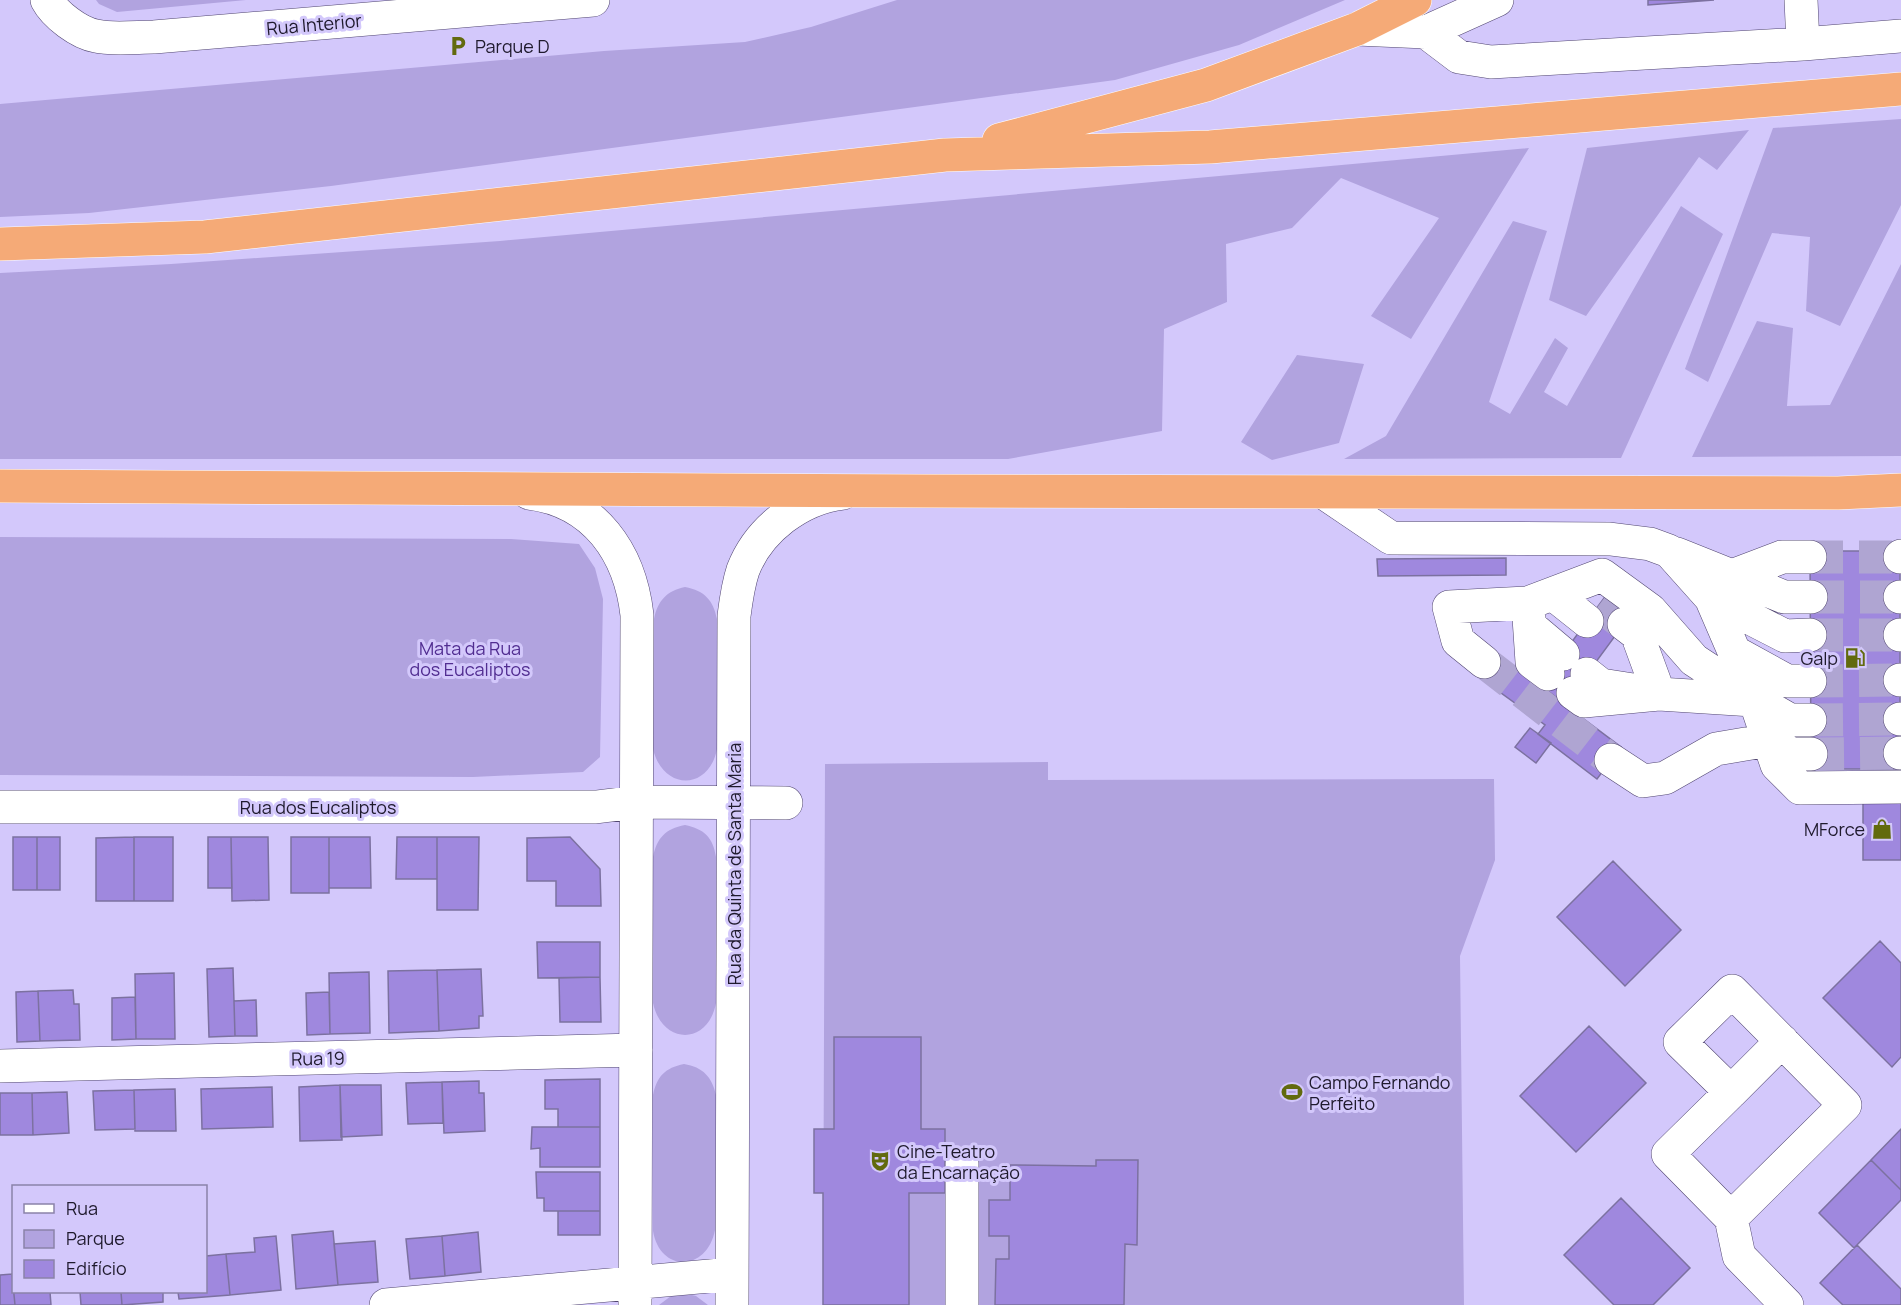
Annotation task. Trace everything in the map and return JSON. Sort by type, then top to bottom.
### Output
[{"type":"highway","points":[[945,155],[1206,85],[1357,29],[1415,0]]},
{"type":"highway","points":[[0,244],[205,237],[945,155],[1210,147],[1901,89]]},
{"type":"highway","points":[[0,486],[857,492],[1838,493],[1901,490]]},
{"type":"street","name":"Rua Interior","points":[[47,0],[50,6],[66,21],[95,36],[154,37],[593,0]]},
{"type":"street","points":[[1357,29],[1426,32],[1497,0]]},
{"type":"street","points":[[1800,0],[1803,44]]},
{"type":"street","points":[[1426,32],[1459,57],[1491,62],[1901,36]]},
{"type":"street","points":[[515,491],[554,499],[582,513],[601,528],[616,547],[627,568],[634,591],[637,615],[635,1294]]},
{"type":"street","name":"Rua da Quinta de Santa Maria","points":[[732,1290],[734,616],[737,591],[744,568],[755,547],[789,513],[833,494],[857,492]]},
{"type":"street","points":[[1323,492],[1391,538],[1610,539],[1650,543],[1670,551],[1785,636],[1810,635]]},
{"type":"street","points":[[1721,587],[1782,557],[1810,557]]},
{"type":"street","points":[[1755,700],[1659,694],[1584,701],[1568,673],[1532,662],[1576,613],[1602,574],[1650,610],[1694,660],[1790,720],[1810,720]]},
{"type":"street","points":[[1721,587],[1784,597],[1810,597]]},
{"type":"street","points":[[1721,587],[1736,653],[1777,765],[1800,788],[1901,787]]},
{"type":"street","points":[[1484,662],[1458,641],[1449,607],[1576,613],[1637,634],[1659,694]]},
{"type":"street","points":[[1736,653],[1787,681],[1810,681]]},
{"type":"street","points":[[1611,760],[1643,781],[1665,778],[1716,749],[1769,740],[1791,754],[1810,754]]},
{"type":"street","name":"Rua dos Eucaliptos","points":[[0,807],[585,807],[636,802],[786,803]]},
{"type":"street","points":[[1731,1092],[1680,1042],[1732,991],[1845,1105],[1731,1218]]},
{"type":"street","points":[[1782,1041],[1668,1154],[1731,1218],[1738,1256],[1788,1305]]},
{"type":"street","name":"Rua 19","points":[[0,1066],[636,1050]]},
{"type":"street","points":[[962,1305],[963,1163]]},
{"type":"street","points":[[386,1305],[732,1290]]},
{"type":"green space","points":[[96,0],[246,0],[117,12],[99,4]]},
{"type":"green space","points":[[897,0],[1345,0],[1239,45],[1115,80],[331,186],[89,213],[0,217],[0,104],[604,51],[745,42],[811,27]]},
{"type":"green space","points":[[1901,119],[1901,205],[1840,326],[1806,311],[1810,237],[1772,233],[1708,382],[1685,369],[1773,128]]},
{"type":"green space","points":[[1749,130],[1717,170],[1699,157],[1586,316],[1549,300],[1587,148]]},
{"type":"green space","points":[[1529,148],[1411,339],[1371,316],[1439,218],[1341,178],[1292,228],[1226,244],[1227,302],[1164,329],[1162,431],[1008,459],[0,459],[0,273],[171,264],[500,241]]},
{"type":"green space","points":[[1681,206],[1723,234],[1621,458],[1344,459],[1386,436],[1513,221],[1547,231],[1489,402],[1510,414],[1555,338],[1568,348],[1544,392],[1567,406]]},
{"type":"green space","points":[[1901,264],[1901,456],[1692,457],[1757,321],[1793,328],[1787,406],[1830,405]]},
{"type":"green space","points":[[1297,355],[1364,364],[1339,443],[1272,460],[1241,442]]},
{"type":"green space","name":"Mata da Rua dos Eucaliptos","points":[[0,537],[511,539],[579,544],[595,568],[603,599],[600,757],[583,772],[473,777],[0,775]]},
{"type":"green space","points":[[685,587],[707,597],[717,619],[717,749],[705,773],[696,779],[686,780],[676,779],[666,773],[658,763],[653,749],[654,619],[664,597]]},
{"type":"green space","points":[[1048,762],[1048,780],[1494,779],[1495,860],[1460,956],[1464,1305],[823,1305],[825,764]]},
{"type":"green space","points":[[685,825],[707,835],[713,844],[716,857],[716,1003],[704,1027],[695,1033],[685,1035],[675,1033],[666,1027],[658,1017],[653,1003],[653,857],[663,835]]},
{"type":"green space","points":[[684,1064],[706,1074],[716,1095],[715,1230],[703,1254],[694,1260],[684,1262],[674,1260],[665,1254],[657,1245],[653,1231],[653,1095],[663,1074]]},
{"type":"green space","points":[[684,1293],[696,1296],[708,1305],[659,1305],[671,1296]]},
{"type":"building","points":[[1648,0],[1714,0],[1648,5]]},
{"type":"building","name":"Galp","points":[[1810,551],[1900,551],[1900,769],[1811,769]]},
{"type":"building","points":[[1506,558],[1506,575],[1378,576],[1377,559]]},
{"type":"building","points":[[1607,594],[1632,613],[1565,704],[1540,685]]},
{"type":"building","points":[[1493,651],[1621,747],[1597,779],[1538,734],[1545,725],[1475,674]]},
{"type":"building","points":[[1530,728],[1551,743],[1536,763],[1515,747]]},
{"type":"building","name":"MForce","points":[[1863,798],[1901,799],[1901,860],[1863,860]]},
{"type":"building","points":[[13,837],[37,837],[37,890],[13,890]]},
{"type":"building","points":[[37,837],[60,837],[60,890],[37,890]]},
{"type":"building","points":[[134,837],[134,901],[96,901],[96,838]]},
{"type":"building","points":[[134,837],[173,837],[173,901],[134,901]]},
{"type":"building","points":[[208,837],[231,837],[232,888],[208,888]]},
{"type":"building","points":[[231,837],[268,837],[269,900],[232,901]]},
{"type":"building","points":[[291,837],[329,837],[329,893],[291,893]]},
{"type":"building","points":[[329,837],[370,837],[371,888],[329,888]]},
{"type":"building","points":[[397,837],[437,837],[437,879],[396,879]]},
{"type":"building","points":[[437,837],[479,837],[478,910],[437,910]]},
{"type":"building","points":[[570,837],[600,869],[601,906],[556,906],[556,881],[527,881],[527,838]]},
{"type":"building","points":[[1613,861],[1681,930],[1625,986],[1557,917]]},
{"type":"building","points":[[1880,941],[1901,963],[1901,1057],[1892,1067],[1823,998]]},
{"type":"building","points":[[537,942],[600,942],[600,977],[538,978]]},
{"type":"building","points":[[233,968],[235,1036],[209,1037],[207,969]]},
{"type":"building","points":[[481,969],[483,1016],[479,1016],[479,1028],[439,1031],[437,970]]},
{"type":"building","points":[[437,970],[439,1031],[389,1033],[388,971]]},
{"type":"building","points":[[369,972],[370,1033],[330,1034],[329,973]]},
{"type":"building","points":[[174,973],[175,1039],[136,1039],[135,974]]},
{"type":"building","points":[[600,977],[601,1022],[560,1022],[559,978]]},
{"type":"building","points":[[73,990],[74,1004],[79,1004],[80,1040],[40,1041],[38,991]]},
{"type":"building","points":[[38,991],[40,1041],[17,1042],[16,992]]},
{"type":"building","points":[[329,992],[330,1034],[307,1035],[306,993]]},
{"type":"building","points":[[135,997],[136,1039],[112,1040],[112,998]]},
{"type":"building","points":[[256,1000],[257,1036],[235,1036],[234,1001]]},
{"type":"building","points":[[1589,1026],[1646,1083],[1576,1152],[1520,1096]]},
{"type":"building","name":"Cine-Teatro da Encarnação","points":[[834,1037],[921,1037],[921,1129],[945,1129],[945,1193],[909,1193],[909,1305],[823,1305],[823,1193],[814,1193],[814,1129],[834,1129]]},
{"type":"building","points":[[600,1079],[600,1127],[558,1127],[558,1109],[545,1109],[545,1080]]},
{"type":"building","points":[[479,1081],[479,1093],[484,1093],[485,1131],[444,1133],[442,1082]]},
{"type":"building","points":[[442,1082],[443,1123],[408,1124],[406,1083]]},
{"type":"building","points":[[340,1085],[381,1085],[382,1135],[341,1137]]},
{"type":"building","points":[[340,1085],[342,1140],[300,1141],[299,1087]]},
{"type":"building","points":[[272,1087],[273,1127],[202,1129],[201,1089]]},
{"type":"building","points":[[175,1089],[176,1131],[135,1131],[134,1090]]},
{"type":"building","points":[[134,1090],[135,1129],[95,1130],[93,1091]]},
{"type":"building","points":[[67,1092],[69,1133],[33,1135],[32,1093]]},
{"type":"building","points":[[0,1093],[32,1093],[33,1135],[0,1135]]},
{"type":"building","points":[[532,1127],[600,1127],[600,1167],[540,1167],[540,1148],[531,1149]]},
{"type":"building","points":[[1901,1129],[1901,1190],[1871,1160]]},
{"type":"building","points":[[1096,1160],[1138,1160],[1137,1245],[1125,1244],[1124,1305],[995,1305],[996,1259],[1009,1259],[1009,1236],[989,1236],[989,1200],[1010,1200],[1010,1165],[1096,1166]]},
{"type":"building","points":[[1871,1160],[1901,1190],[1901,1200],[1854,1248],[1819,1213]]},
{"type":"building","points":[[536,1172],[600,1172],[600,1211],[544,1211],[544,1198],[537,1198]]},
{"type":"building","points":[[1621,1198],[1690,1268],[1653,1305],[1614,1305],[1564,1255]]},
{"type":"building","points":[[558,1211],[600,1211],[600,1235],[558,1235]]},
{"type":"building","points":[[333,1231],[338,1285],[296,1289],[292,1235]]},
{"type":"building","points":[[478,1232],[481,1272],[445,1276],[442,1236]]},
{"type":"building","points":[[276,1236],[281,1290],[230,1295],[226,1254],[255,1252],[254,1238]]},
{"type":"building","points":[[442,1236],[445,1276],[410,1279],[406,1239]]},
{"type":"building","points":[[375,1241],[378,1282],[338,1285],[334,1244]]},
{"type":"building","points":[[1857,1245],[1901,1289],[1901,1305],[1843,1305],[1820,1283]]},
{"type":"building","points":[[226,1254],[230,1295],[179,1299],[178,1293],[207,1293],[207,1256]]},
{"type":"building","points":[[12,1274],[12,1293],[15,1305],[0,1305],[0,1275]]},
{"type":"building","points":[[14,1293],[50,1293],[51,1305],[15,1305]]},
{"type":"building","points":[[80,1293],[121,1293],[122,1305],[81,1305]]},
{"type":"building","points":[[121,1293],[163,1293],[163,1302],[122,1305]]},
{"type":"tunnel","points":[[1810,557],[1900,557]]},
{"type":"tunnel","points":[[1811,597],[1900,597]]},
{"type":"tunnel","points":[[1599,605],[1624,624]]},
{"type":"tunnel","points":[[1810,635],[1900,635]]},
{"type":"tunnel","points":[[1484,662],[1611,760]]},
{"type":"tunnel","points":[[1810,681],[1900,680]]},
{"type":"tunnel","points":[[1810,720],[1900,719]]},
{"type":"tunnel","points":[[1811,754],[1900,753]]},
{"type":"place","name":"Parque D","points":[[458,46]]},
{"type":"place","name":"Galp","points":[[1855,658]]},
{"type":"place","name":"MForce","points":[[1882,829]]},
{"type":"place","name":"Campo Fernando Perfeito","points":[[1292,1092]]},
{"type":"place","name":"Cine-Teatro da Encarnação","points":[[880,1161]]}]
